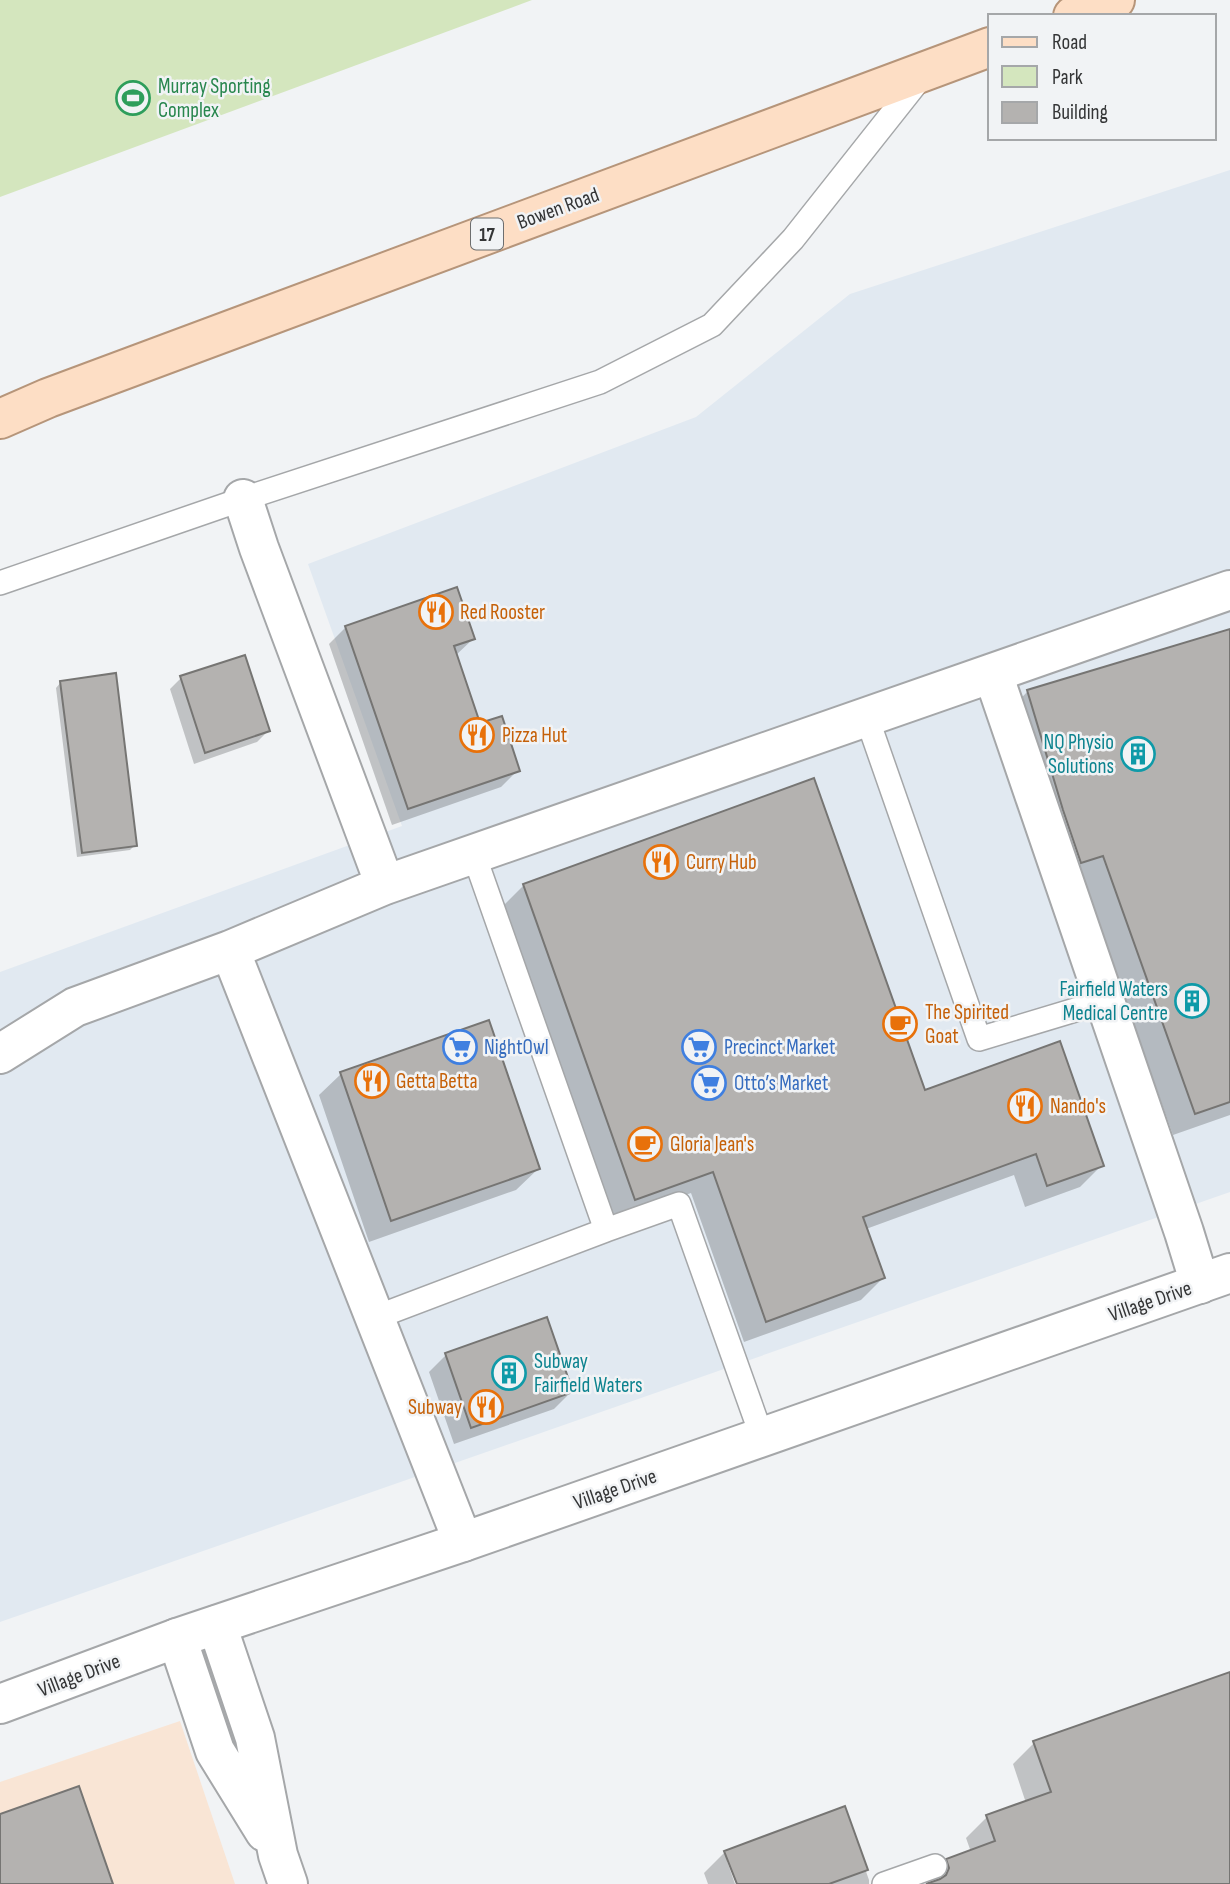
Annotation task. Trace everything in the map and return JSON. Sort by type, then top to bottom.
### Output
[{"type":"main road","points":[[1078,14],[1115,0]]},
{"type":"main road","name":"Bowen Road","points":[[0,419],[47,398],[988,48]]},
{"type":"main road","name":"Bowen Road","points":[[0,406],[47,398]]},
{"type":"street","points":[[243,499],[385,885]]},
{"type":"street","points":[[0,1054],[75,1007],[230,950],[385,885],[1230,590]]},
{"type":"street","points":[[993,674],[1105,1001],[1215,1278]]},
{"type":"street","points":[[230,950],[463,1542]]},
{"type":"street","name":"Village Drive","points":[[0,1704],[177,1638],[463,1542],[1215,1278]]},
{"type":"street","points":[[216,1625],[255,1738],[283,1870]]},
{"type":"street","points":[[177,1638],[215,1751],[283,1870]]},
{"type":"lane","points":[[0,583],[243,499],[600,382],[712,325],[793,239],[927,71]]},
{"type":"lane","points":[[867,718],[979,1039],[1105,1001]]},
{"type":"lane","points":[[474,855],[606,1230]]},
{"type":"lane","points":[[374,1318],[680,1203],[762,1437]]},
{"type":"lane","points":[[884,1884],[935,1866]]},
{"type":"shaded area","points":[[1230,170],[1230,1192],[0,1622],[0,972],[402,826],[308,564],[696,417],[850,294]]},
{"type":"shaded area","points":[[180,1721],[235,1884],[0,1884],[0,1782]]},
{"type":"green space","name":"Murray Sporting Complex","points":[[0,0],[532,0],[0,197]]},
{"type":"building","points":[[457,587],[475,639],[454,646],[480,723],[502,716],[520,771],[408,809],[345,626]]},
{"type":"building","points":[[1230,629],[1230,1102],[1195,1114],[1103,856],[1081,863],[1027,690]]},
{"type":"building","points":[[245,655],[270,731],[205,753],[180,676]]},
{"type":"building","points":[[116,673],[137,846],[82,853],[60,681]]},
{"type":"building","name":"Precinct Market","points":[[814,778],[925,1090],[1060,1041],[1104,1166],[1047,1186],[1036,1154],[863,1217],[885,1278],[766,1322],[713,1172],[635,1200],[523,884]]},
{"type":"building","points":[[489,1020],[540,1169],[391,1221],[340,1072]]},
{"type":"building","name":"Subway Fairfield Waters","points":[[547,1317],[573,1392],[471,1428],[445,1353]]},
{"type":"building","points":[[1230,1672],[1230,1884],[926,1884],[946,1875],[949,1868],[946,1859],[995,1841],[986,1815],[1051,1792],[1033,1741]]},
{"type":"building","points":[[79,1786],[113,1884],[0,1884],[0,1814]]},
{"type":"building","points":[[845,1806],[868,1870],[829,1884],[737,1884],[724,1851]]},
{"type":"place","name":"Murray Sporting Complex","points":[[133,98]]},
{"type":"place","name":"Red Rooster","points":[[436,612]]},
{"type":"place","name":"Pizza Hut","points":[[477,735]]},
{"type":"place","name":"NQ Physio Solutions","points":[[1138,754]]},
{"type":"place","name":"Curry Hub","points":[[661,862]]},
{"type":"place","name":"Fairfield Waters Medical Centre","points":[[1192,1001]]},
{"type":"place","name":"The Spirited Goat","points":[[900,1024]]},
{"type":"place","name":"NightOwl","points":[[460,1047]]},
{"type":"place","name":"Precinct Market","points":[[699,1047]]},
{"type":"place","name":"Getta Betta","points":[[372,1081]]},
{"type":"place","name":"Otto’s Market","points":[[709,1083]]},
{"type":"place","name":"Nando's","points":[[1025,1106]]},
{"type":"place","name":"Gloria Jean's","points":[[645,1144]]},
{"type":"place","name":"Subway Fairfield Waters","points":[[509,1373]]},
{"type":"place","name":"Subway","points":[[486,1407]]}]
